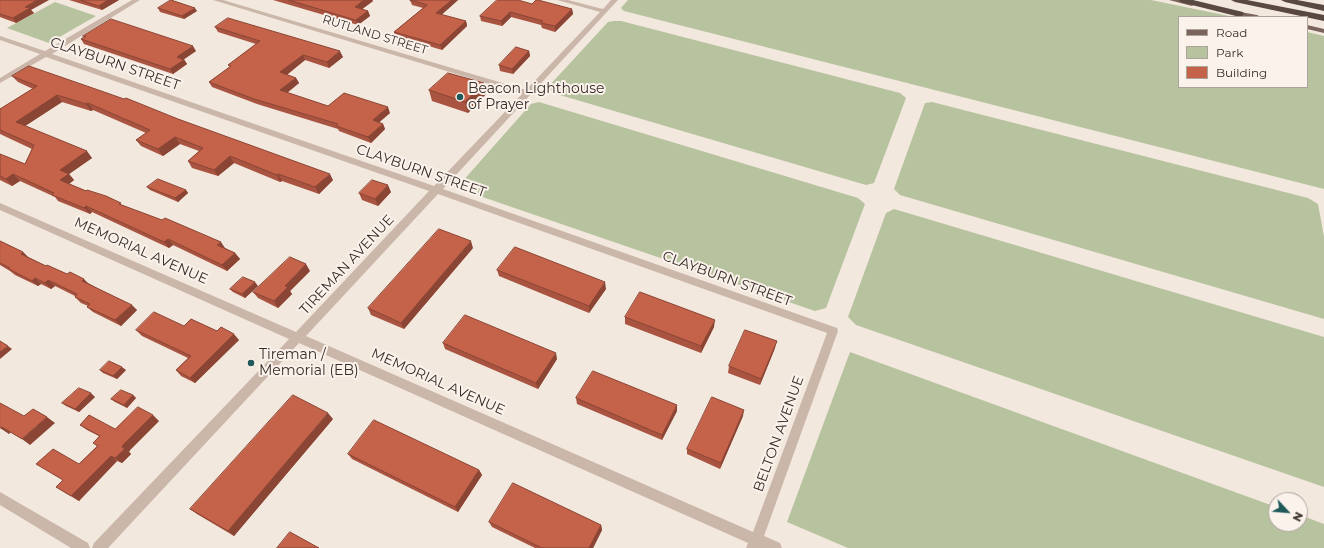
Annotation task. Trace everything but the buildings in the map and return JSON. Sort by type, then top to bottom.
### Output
[{"type":"highway","points":[[1183,0],[1240,14]]},
{"type":"highway","points":[[1235,0],[1324,18]]},
{"type":"highway","points":[[1285,0],[1324,8]]},
{"type":"main road","points":[[1172,0],[1251,16]]},
{"type":"main road","points":[[1308,27],[1324,31]]},
{"type":"street","points":[[0,81],[138,0]]},
{"type":"street","name":"RUTLAND STREET","points":[[216,0],[528,93]]},
{"type":"street","points":[[560,0],[604,11]]},
{"type":"street","name":"TIREMAN AVENUE","points":[[99,548],[615,0]]},
{"type":"street","name":"CLAYBURN STREET","points":[[0,38],[436,190],[833,331]]},
{"type":"street","name":"MEMORIAL AVENUE","points":[[0,206],[299,337],[755,544],[775,548]]},
{"type":"street","name":"BELTON AVENUE","points":[[755,544],[833,331]]},
{"type":"street","points":[[0,498],[84,548]]},
{"type":"green space","points":[[628,0],[1151,0],[1229,16],[1178,16],[1178,88],[1308,88],[1308,32],[1324,36],[1324,189],[624,11],[621,8]]},
{"type":"green space","points":[[55,2],[96,16],[49,43],[7,28]]},
{"type":"green space","points":[[621,21],[900,93],[906,98],[874,183],[866,185],[553,93],[548,87],[608,22]]},
{"type":"green space","points":[[539,102],[858,198],[865,204],[826,308],[815,311],[465,191],[461,183],[531,104]]},
{"type":"green space","points":[[932,102],[1308,198],[1318,204],[1324,237],[1324,319],[900,195],[894,189],[925,103]]},
{"type":"green space","points":[[894,209],[1324,337],[1324,487],[856,325],[848,317],[886,213]]},
{"type":"green space","points":[[850,352],[1268,504],[1268,532],[1308,532],[1308,518],[1324,524],[1324,548],[848,548],[787,522]]},
{"type":"place","name":"Beacon Lighthouse of Prayer","points":[[460,97]]},
{"type":"place","name":"Tireman / Memorial (EB)","points":[[251,363]]}]
